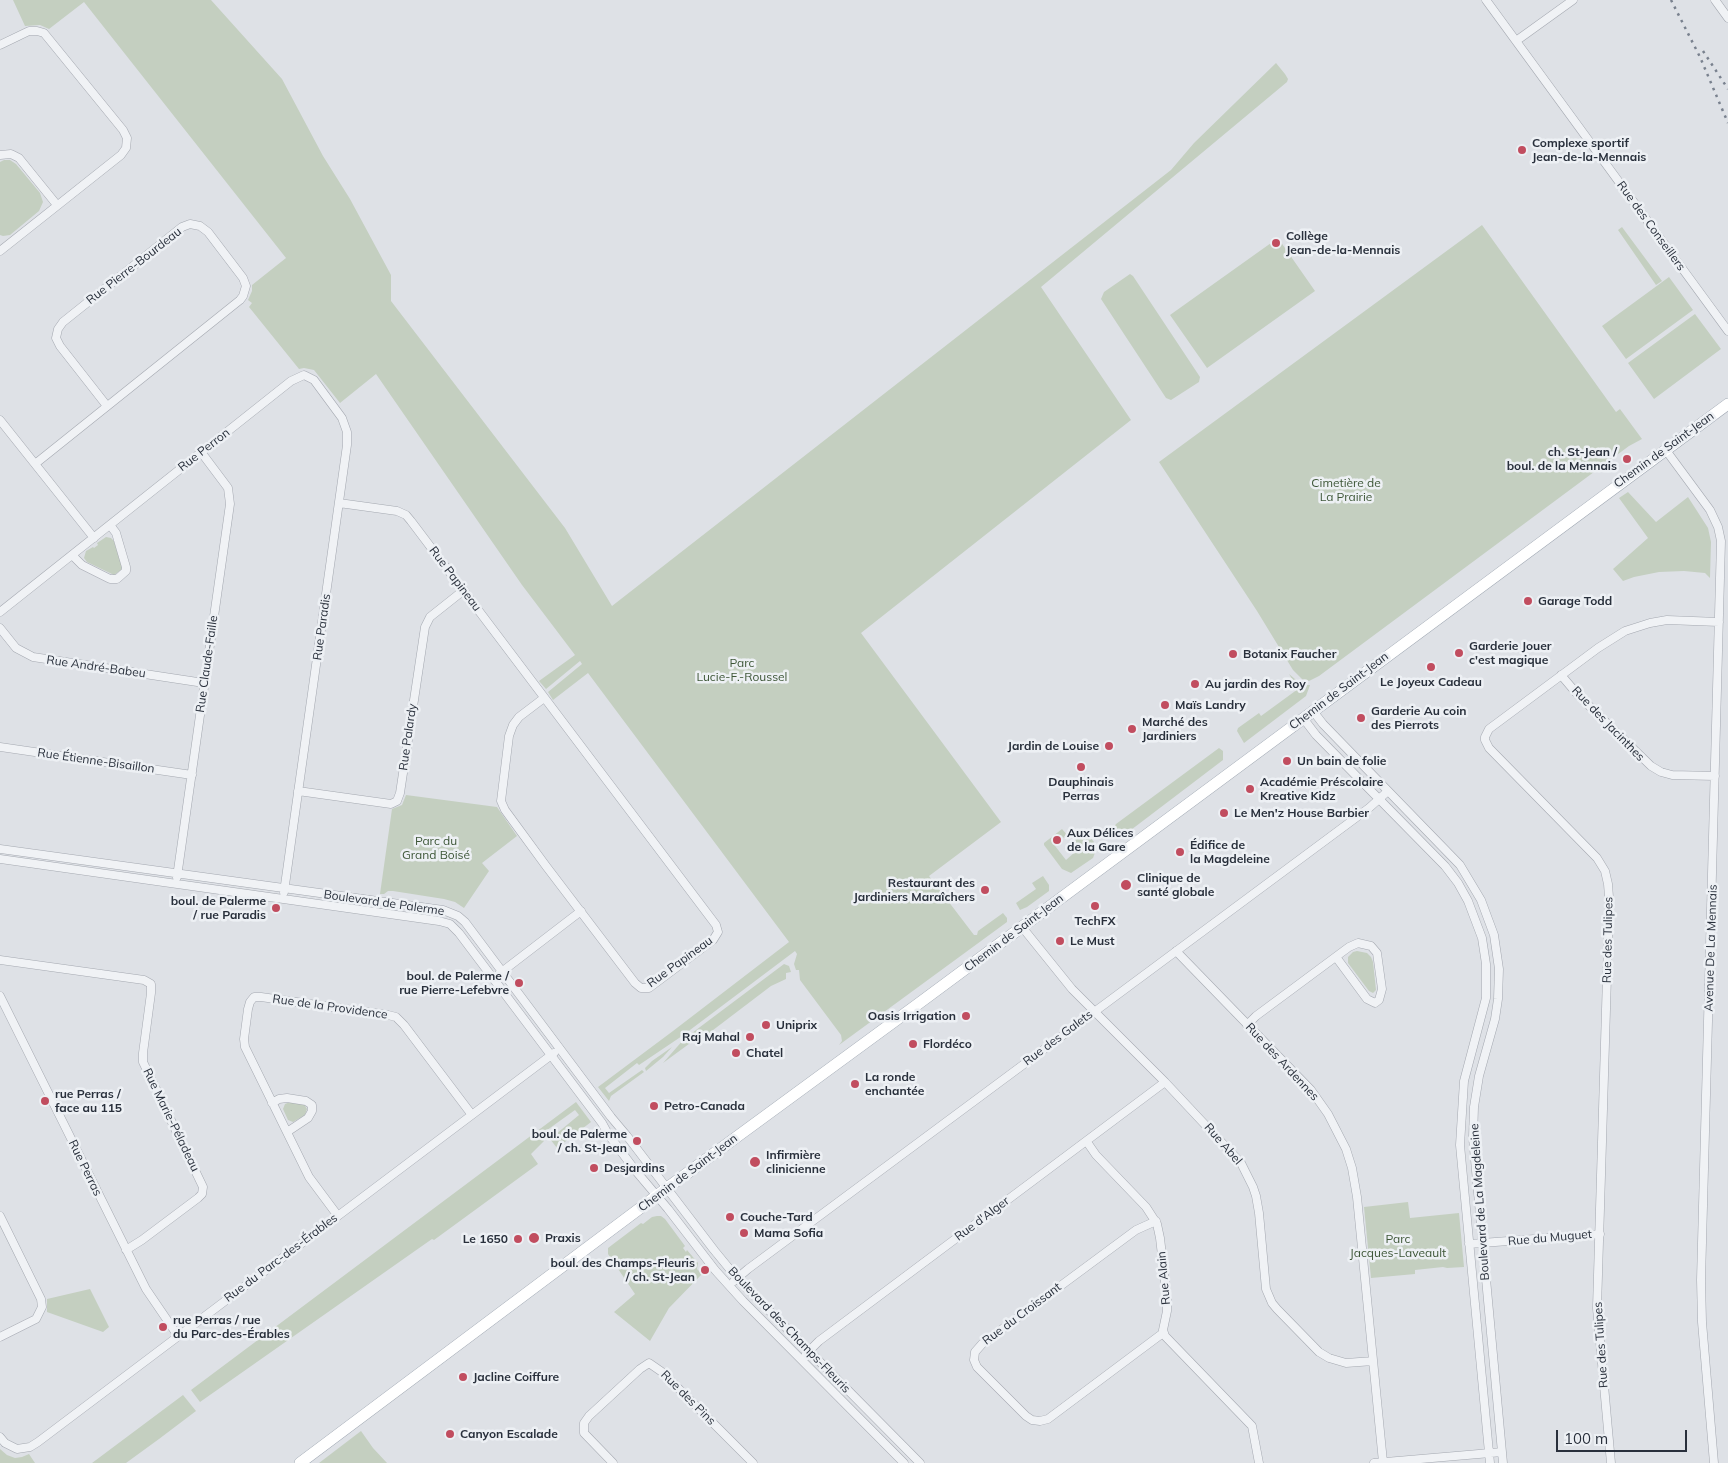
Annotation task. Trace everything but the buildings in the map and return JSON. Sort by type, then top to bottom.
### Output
[{"type":"main road","name":"Chemin de Saint-Jean","points":[[300,1463],[667,1188],[1728,404]]},
{"type":"street","name":"Rue des Conseillers","points":[[1486,0],[1728,331]]},
{"type":"street","points":[[1516,41],[1573,0]]},
{"type":"street","points":[[1715,0],[1728,18]]},
{"type":"street","points":[[0,46],[29,31],[37,30],[44,33],[123,130],[127,138],[126,148],[121,154],[0,250]]},
{"type":"street","points":[[0,155],[12,154],[19,158],[57,205]]},
{"type":"street","name":"Rue Pierre-Bourdeau","points":[[35,464],[240,300],[243,296],[246,286],[243,278],[208,232],[200,226],[190,224],[182,227],[63,322],[58,329],[56,338],[60,346],[107,406]]},
{"type":"street","name":"Rue Perron","points":[[0,612],[299,376]]},
{"type":"street","name":"Rue Paradis","points":[[283,899],[347,445],[345,425],[339,412],[314,380],[307,376],[299,376]]},
{"type":"street","points":[[0,420],[94,538]]},
{"type":"street","name":"Avenue De La Mennais","points":[[1665,449],[1706,504],[1718,527],[1721,549],[1701,1301],[1714,1463]]},
{"type":"street","name":"Rue Claude-Faille","points":[[176,884],[230,498],[225,483],[201,452]]},
{"type":"street","name":"Rue Papineau","points":[[339,503],[392,510],[406,515],[716,925],[718,932],[713,940],[652,986],[642,988],[635,983],[505,810],[501,802],[509,736],[513,725],[519,717],[544,698]]},
{"type":"street","points":[[72,555],[82,565],[110,579],[117,579],[126,571],[126,567],[117,535],[110,525]]},
{"type":"street","name":"Rue Palardy","points":[[298,790],[391,804],[397,801],[400,793],[424,627],[430,617],[464,590]]},
{"type":"street","name":"Rue des Tulipes","points":[[1611,1463],[1597,1318],[1609,897],[1606,876],[1601,864],[1592,852],[1489,748],[1485,736],[1489,729],[1561,675],[1605,643],[1632,628],[1667,620],[1719,622]]},
{"type":"street","name":"Rue André-Babeu","points":[[0,628],[16,648],[33,657],[204,683]]},
{"type":"street","name":"Rue des Jacinthes","points":[[1561,675],[1650,766],[1672,775],[1715,776]]},
{"type":"street","name":"Boulevard de La Magdeleine","points":[[1313,711],[1323,724],[1460,865],[1473,885],[1487,913],[1496,944],[1499,979],[1497,1009],[1478,1076],[1473,1130],[1503,1463]]},
{"type":"street","name":"Boulevard de La Magdeleine","points":[[1303,718],[1316,735],[1445,866],[1463,892],[1476,918],[1484,946],[1487,980],[1484,1007],[1464,1081],[1460,1135],[1490,1463]]},
{"type":"street","name":"Rue Étienne-Bisaillon","points":[[0,747],[192,774]]},
{"type":"street","name":"Rue des Galets","points":[[729,1286],[737,1278],[1379,800],[1388,791]]},
{"type":"street","name":"Boulevard de Palerme","points":[[0,849],[285,888],[448,912],[458,916],[465,922],[611,1118],[667,1188]]},
{"type":"street","name":"Boulevard de Palerme","points":[[0,859],[446,922],[455,928],[551,1055],[629,1163],[657,1196]]},
{"type":"street","points":[[493,978],[581,911]]},
{"type":"street","name":"Rue Abel","points":[[1022,927],[1060,976],[1229,1149],[1240,1163],[1249,1178],[1258,1205],[1265,1281],[1272,1303],[1324,1355],[1335,1361],[1346,1363],[1373,1361]]},
{"type":"street","points":[[1247,1025],[1256,1016],[1336,957],[1358,943],[1366,944],[1375,949],[1379,958],[1382,989],[1379,1000],[1372,1002],[1367,999],[1336,957]]},
{"type":"street","name":"Rue des Ardennes","points":[[1176,950],[1311,1090],[1332,1121],[1346,1149],[1352,1168],[1357,1198],[1383,1462]]},
{"type":"street","name":"Rue Marie-Péladeau","points":[[0,960],[144,980],[151,984],[143,1062],[203,1187],[200,1196],[126,1250]]},
{"type":"street","name":"Rue Perras","points":[[0,996],[150,1296],[178,1336]]},
{"type":"street","name":"Rue de la Providence","points":[[338,1216],[309,1177],[244,1045],[249,1005],[252,999],[256,997],[388,1014],[396,1018],[404,1025],[472,1115]]},
{"type":"street","points":[[1477,1035],[1489,1039]]},
{"type":"street","name":"Rue du Parc-des-Érables","points":[[0,1437],[13,1448],[30,1447],[560,1049]]},
{"type":"street","name":"Rue d'Alger","points":[[801,1359],[819,1340],[1087,1142],[1164,1082]]},
{"type":"street","points":[[272,1103],[279,1099],[287,1098],[306,1101],[312,1105],[312,1111],[308,1118],[287,1132]]},
{"type":"street","name":"Rue Alain","points":[[1087,1142],[1096,1155],[1141,1202],[1156,1221],[1160,1238],[1167,1299],[1163,1333]]},
{"type":"street","name":"Boulevard des Champs-Fleuris","points":[[667,1188],[737,1278],[920,1463]]},
{"type":"street","name":"Boulevard des Champs-Fleuris","points":[[657,1196],[706,1260],[729,1286],[904,1463]]},
{"type":"street","points":[[0,1216],[42,1303],[41,1312],[36,1319],[0,1337]]},
{"type":"street","name":"Rue du Croissant","points":[[1156,1221],[1136,1230],[982,1344],[975,1352],[974,1360],[977,1368],[1026,1416],[1032,1420],[1040,1421],[1048,1419],[1163,1333]]},
{"type":"street","name":"Rue du Muguet","points":[[1470,1244],[1600,1234]]},
{"type":"street","points":[[1163,1333],[1168,1341],[1252,1426],[1259,1463]]},
{"type":"street","name":"Rue des Pins","points":[[612,1463],[584,1433],[584,1423],[640,1368],[649,1363],[662,1372],[753,1463]]},
{"type":"street","points":[[1374,1463],[1502,1452]]},
{"type":"green space","name":"Parc Lucie-F.-Roussel","points":[[13,0],[211,0],[282,79],[323,156],[350,199],[391,275],[391,301],[565,528],[612,606],[1171,170],[1194,143],[1276,63],[1288,79],[1287,82],[1041,287],[1131,420],[861,633],[1001,822],[929,876],[974,935],[977,935],[978,931],[1003,913],[1007,918],[1007,922],[839,1045],[842,1041],[841,1035],[800,980],[799,970],[796,970],[794,964],[797,954],[795,951],[682,1036],[639,1065],[637,1063],[605,1088],[609,1093],[642,1070],[644,1072],[611,1096],[609,1101],[598,1087],[789,942],[588,673],[553,700],[548,692],[582,664],[580,661],[546,689],[539,681],[575,655],[522,585],[376,374],[340,403],[314,370],[299,369],[249,307],[252,303],[248,300],[252,291],[252,285],[286,258],[84,2],[49,29],[40,25],[25,26]]},
{"type":"green space","points":[[10,160],[16,164],[40,193],[43,202],[39,211],[10,235],[3,236],[0,235],[0,162]]},
{"type":"green space","name":"Cimetière de La Prairie","points":[[1482,225],[1616,412],[1620,409],[1642,439],[1629,446],[1319,676],[1309,681],[1302,679],[1293,670],[1257,611],[1159,462]]},
{"type":"green space","points":[[1622,227],[1662,281],[1656,285],[1618,230]]},
{"type":"green space","points":[[1278,238],[1315,291],[1207,368],[1170,315]]},
{"type":"green space","points":[[1130,274],[1200,377],[1199,382],[1171,400],[1166,398],[1101,299],[1104,292]]},
{"type":"green space","points":[[1669,277],[1693,310],[1626,359],[1602,326]]},
{"type":"green space","points":[[1695,314],[1721,349],[1654,399],[1628,363]]},
{"type":"green space","points":[[1628,492],[1656,522],[1688,497],[1708,528],[1711,542],[1710,578],[1705,573],[1684,571],[1659,572],[1623,581],[1613,569],[1648,538],[1619,498]]},
{"type":"green space","points":[[106,537],[114,541],[122,567],[114,575],[87,562],[84,558],[86,551],[94,548],[98,545],[97,543]]},
{"type":"green space","points":[[1289,674],[1302,685],[1310,685],[1306,696],[1244,743],[1237,731],[1238,728],[1259,713],[1261,716],[1298,689]]},
{"type":"green space","points":[[1219,748],[1223,751],[1223,760],[1123,836],[1119,836],[1114,832],[1113,829],[1116,824]]},
{"type":"green space","name":"Parc du Grand Boisé","points":[[406,795],[497,807],[517,836],[482,863],[489,871],[464,908],[455,902],[444,899],[393,891],[380,894],[392,809],[402,805]]},
{"type":"green space","points":[[1062,829],[1068,836],[1064,838],[1061,835],[1052,842],[1066,860],[1075,852],[1068,844],[1071,845],[1072,842],[1084,834],[1088,835],[1094,842],[1096,850],[1093,858],[1071,873],[1062,869],[1044,845]]},
{"type":"green space","points":[[1043,876],[1049,885],[1049,891],[1020,910],[1016,903],[1036,889],[1032,883]]},
{"type":"green space","points":[[1357,951],[1367,953],[1373,962],[1376,990],[1373,993],[1369,991],[1348,963],[1348,957]]},
{"type":"green space","points":[[784,964],[789,966],[791,972],[786,973],[786,979],[771,986],[696,1043],[693,1041],[663,1063],[684,1039]]},
{"type":"green space","points":[[672,1047],[646,1071],[645,1068],[652,1061]]},
{"type":"green space","points":[[290,1102],[304,1104],[307,1109],[305,1115],[293,1122],[288,1120],[283,1109],[285,1104]]},
{"type":"green space","points":[[576,1102],[591,1122],[557,1148],[550,1139],[579,1115],[575,1110],[543,1133],[541,1137],[544,1141],[531,1154],[538,1164],[434,1240],[432,1239],[200,1402],[191,1390]]},
{"type":"green space","name":"Parc Jacques-Laveault","points":[[1408,1202],[1410,1218],[1459,1213],[1464,1267],[1415,1270],[1415,1274],[1371,1278],[1364,1207]]},
{"type":"green space","points":[[657,1216],[665,1219],[685,1246],[683,1248],[686,1252],[687,1250],[698,1263],[697,1269],[702,1274],[669,1308],[650,1341],[614,1312],[635,1294],[608,1254],[608,1248],[641,1223],[643,1224],[652,1217]]},
{"type":"green space","points":[[90,1289],[109,1327],[103,1332],[47,1312],[47,1299]]},
{"type":"green space","points":[[183,1395],[196,1411],[159,1439],[126,1463],[92,1463]]},
{"type":"green space","points":[[361,1431],[387,1463],[319,1463]]},
{"type":"green space","points":[[0,1449],[7,1455],[15,1458],[29,1454],[35,1463],[0,1463]]},
{"type":"railway","points":[[1671,0],[1700,57],[1728,123]]},
{"type":"railway","points":[[1703,51],[1728,89]]},
{"type":"place","name":"Complexe sportif Jean-de-la-Mennais","points":[[1522,150]]},
{"type":"place","name":"Collège Jean-de-la-Mennais","points":[[1276,243]]},
{"type":"place","name":"ch. St-Jean / boul. de la Mennais","points":[[1627,459]]},
{"type":"place","name":"Garage Todd","points":[[1528,601]]},
{"type":"place","name":"Garderie Jouer c'est magique","points":[[1459,653]]},
{"type":"place","name":"Botanix Faucher","points":[[1233,654]]},
{"type":"place","name":"Le Joyeux Cadeau","points":[[1431,667]]},
{"type":"place","name":"Au jardin des Roy","points":[[1195,684]]},
{"type":"place","name":"Maïs Landry","points":[[1165,705]]},
{"type":"place","name":"Garderie Au coin des Pierrots","points":[[1361,718]]},
{"type":"place","name":"Marché des Jardiniers","points":[[1132,729]]},
{"type":"place","name":"Jardin de Louise","points":[[1109,746]]},
{"type":"place","name":"Un bain de folie","points":[[1287,761]]},
{"type":"place","name":"Dauphinais Perras","points":[[1081,767]]},
{"type":"place","name":"Académie Préscolaire Kreative Kidz","points":[[1250,789]]},
{"type":"place","name":"Le Men'z House Barbier","points":[[1224,813]]},
{"type":"place","name":"Aux Délices de la Gare","points":[[1057,840]]},
{"type":"place","name":"Édifice de la Magdeleine","points":[[1180,852]]},
{"type":"place","name":"Clinique de santé globale","points":[[1126,885]]},
{"type":"place","name":"Restaurant des Jardiniers Maraîchers","points":[[985,890]]},
{"type":"place","name":"TechFX","points":[[1095,906]]},
{"type":"place","name":"boul. de Palerme / rue Paradis","points":[[276,908]]},
{"type":"place","name":"Le Must","points":[[1060,941]]},
{"type":"place","name":"boul. de Palerme / rue Pierre-Lefebvre","points":[[519,983]]},
{"type":"place","name":"Oasis Irrigation","points":[[966,1016]]},
{"type":"place","name":"Uniprix","points":[[766,1025]]},
{"type":"place","name":"Raj Mahal","points":[[750,1037]]},
{"type":"place","name":"Flordéco","points":[[913,1044]]},
{"type":"place","name":"Chatel","points":[[736,1053]]},
{"type":"place","name":"La ronde enchantée","points":[[855,1084]]},
{"type":"place","name":"rue Perras / face au 115","points":[[45,1101]]},
{"type":"place","name":"Petro-Canada","points":[[654,1106]]},
{"type":"place","name":"boul. de Palerme / ch. St-Jean","points":[[637,1141]]},
{"type":"place","name":"Infirmière clinicienne","points":[[755,1162]]},
{"type":"place","name":"Desjardins","points":[[594,1168]]},
{"type":"place","name":"Couche-Tard","points":[[730,1217]]},
{"type":"place","name":"Mama Sofia","points":[[744,1233]]},
{"type":"place","name":"Praxis","points":[[534,1238]]},
{"type":"place","name":"Le 1650","points":[[518,1239]]},
{"type":"place","name":"boul. des Champs-Fleuris / ch. St-Jean","points":[[705,1270]]},
{"type":"place","name":"rue Perras / rue du Parc-des-Érables","points":[[163,1327]]},
{"type":"place","name":"Jacline Coiffure","points":[[463,1377]]},
{"type":"place","name":"Canyon Escalade","points":[[450,1434]]}]
